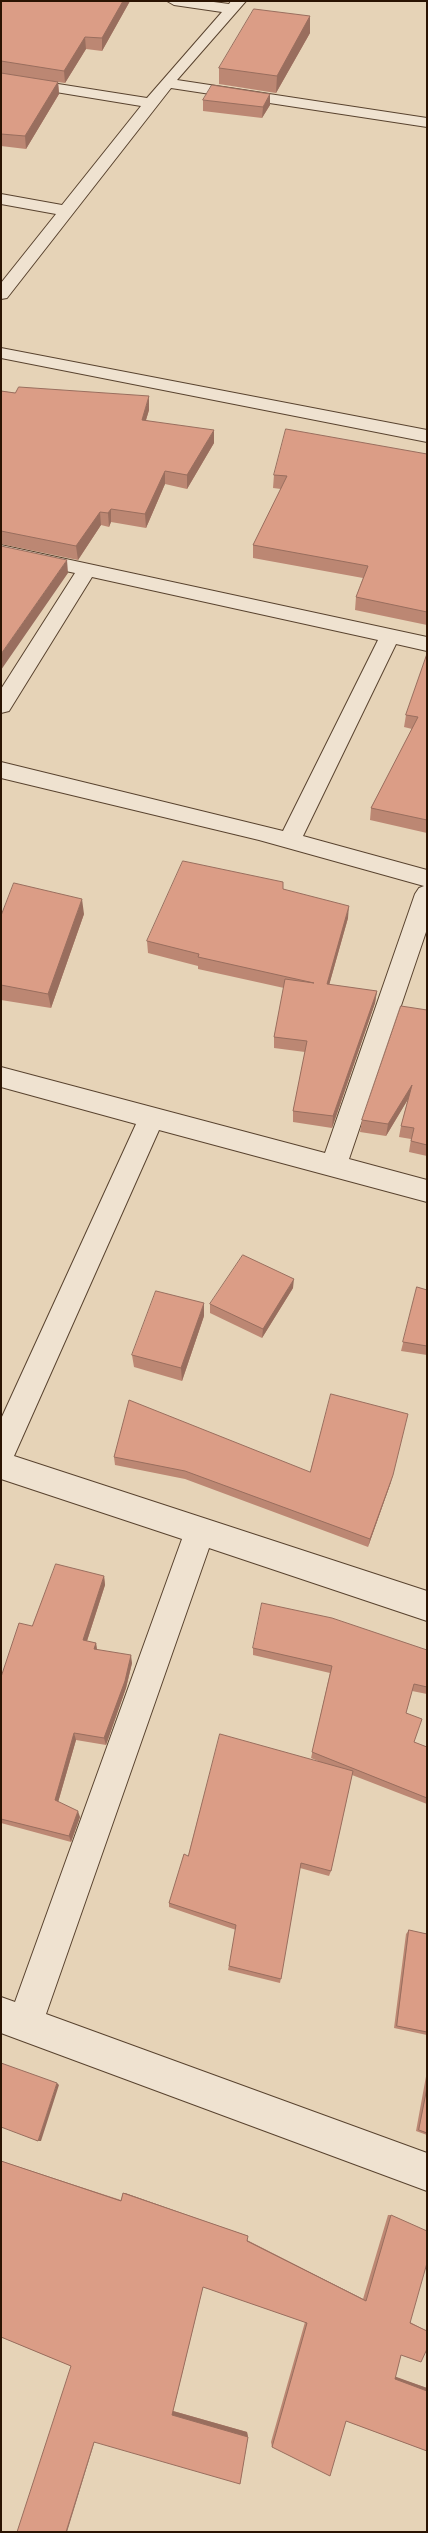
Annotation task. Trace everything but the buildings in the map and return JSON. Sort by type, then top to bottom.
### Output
[{"type":"street","points":[[174,1],[236,5]]},
{"type":"street","points":[[1,294],[167,82],[236,5]]},
{"type":"street","points":[[1,78],[151,103]]},
{"type":"street","points":[[167,82],[427,123]]},
{"type":"street","points":[[1,199],[67,210]]},
{"type":"street","points":[[1,353],[427,436]]},
{"type":"street","points":[[1,551],[427,644]]},
{"type":"street","points":[[1,706],[87,570]]},
{"type":"street","points":[[289,841],[390,636]]},
{"type":"street","points":[[1,770],[289,841],[427,880]]},
{"type":"street","points":[[334,1165],[427,894]]},
{"type":"street","points":[[1,1076],[427,1191]]},
{"type":"street","points":[[1,1452],[152,1117]]},
{"type":"street","points":[[1,1465],[427,1606]]},
{"type":"street","points":[[200,1532],[13,2019],[427,2172]]}]
